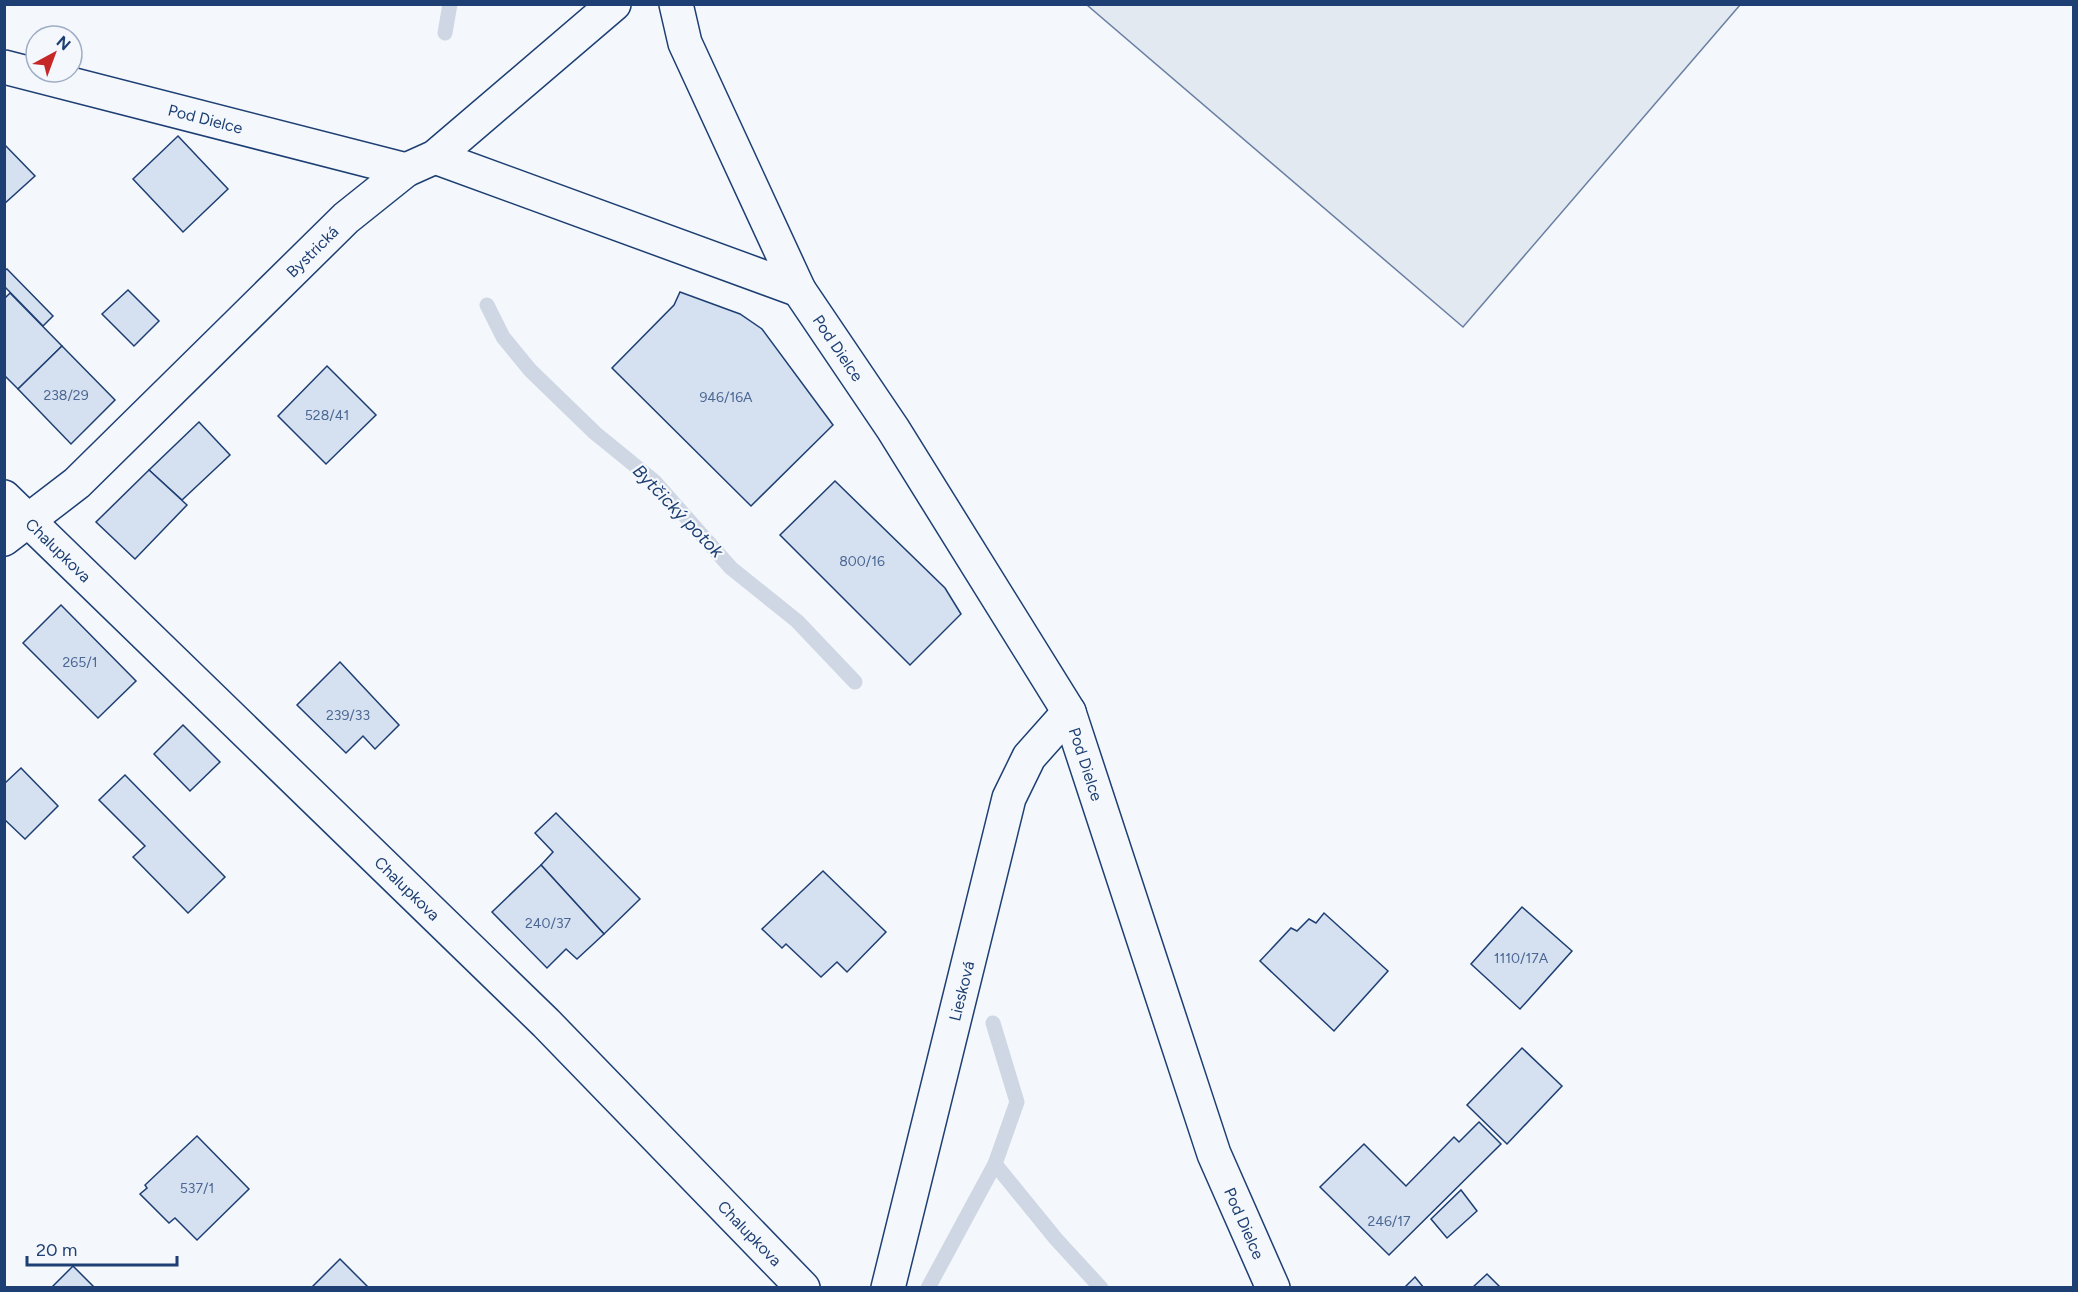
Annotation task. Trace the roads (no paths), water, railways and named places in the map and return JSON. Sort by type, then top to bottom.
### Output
[{"type":"street","name":"Bystrická","points":[[16,530],[77,483],[346,218],[420,164],[614,4]]},
{"type":"street","name":"Pod Dielce","points":[[676,4],[685,43],[799,290],[893,429],[1069,712],[1214,1154],[1273,1287]]},
{"type":"street","name":"Pod Dielce","points":[[4,67],[420,164],[799,290]]},
{"type":"street","name":"Chalupkova","points":[[4,497],[16,530],[546,1023],[803,1287]]},
{"type":"street","name":"Liesková","points":[[888,1287],[1009,798],[1029,757],[1069,712]]},
{"type":"waterway","name":"Bytčický potok","points":[[445,33],[450,4]]},
{"type":"waterway","name":"Bytčický potok","points":[[487,305],[503,337],[530,370],[595,433],[654,481],[731,568],[797,621],[855,682]]},
{"type":"waterway","name":"Bytčický potok","points":[[993,1023],[1017,1102],[995,1164],[1056,1239],[1101,1288]]},
{"type":"waterway","points":[[928,1288],[995,1164]]}]
